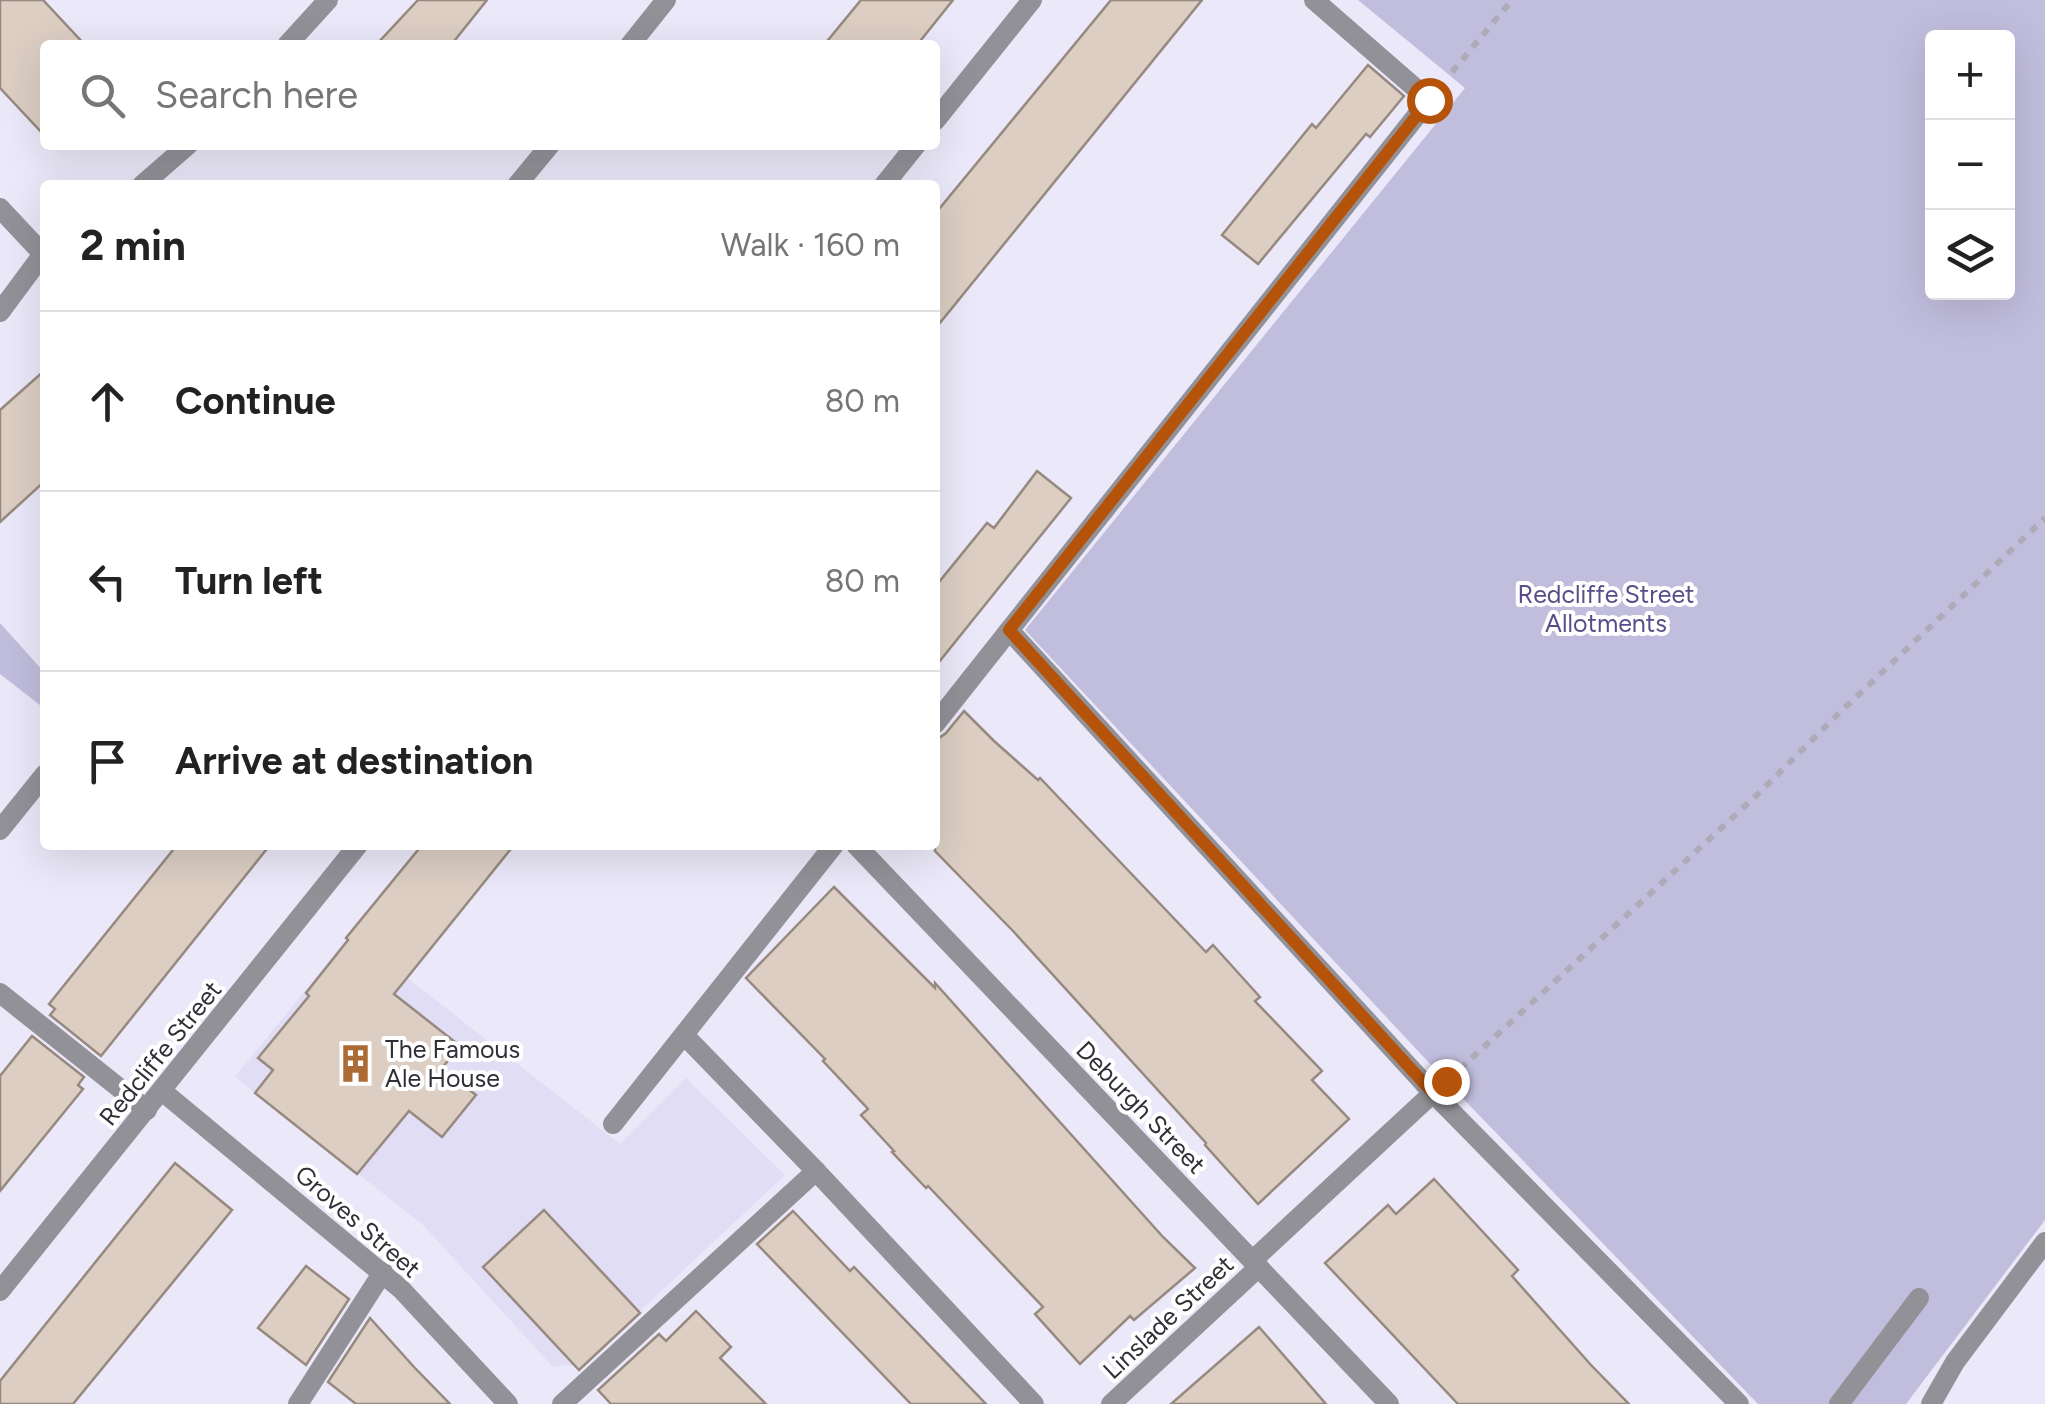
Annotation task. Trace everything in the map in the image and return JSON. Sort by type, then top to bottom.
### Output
[{"type":"street","points":[[292,40],[328,0]]},
{"type":"street","points":[[634,40],[666,0]]},
{"type":"street","points":[[940,115],[1032,0]]},
{"type":"street","points":[[940,717],[1429,100],[1314,0]]},
{"type":"street","points":[[148,180],[182,150]]},
{"type":"street","points":[[522,180],[546,150]]},
{"type":"street","points":[[888,180],[912,150]]},
{"type":"street","points":[[0,208],[40,249]]},
{"type":"street","points":[[0,312],[40,258]]},
{"type":"street","points":[[1009,630],[1433,1093],[1738,1404]]},
{"type":"street","points":[[0,830],[40,780]]},
{"type":"street","name":"Redcliffe Street","points":[[0,1291],[354,850]]},
{"type":"street","points":[[613,1124],[830,850]]},
{"type":"street","name":"Deburgh Street","points":[[861,850],[1389,1404]]},
{"type":"street","points":[[0,992],[147,1110]]},
{"type":"street","points":[[685,1036],[1034,1404]]},
{"type":"street","name":"Groves Street","points":[[162,1091],[383,1272],[508,1404]]},
{"type":"street","name":"Linslade Street","points":[[1111,1404],[1433,1093]]},
{"type":"street","points":[[562,1404],[816,1171]]},
{"type":"street","points":[[1931,1404],[1955,1362],[2045,1242]]},
{"type":"street","points":[[298,1404],[383,1272]]},
{"type":"street","points":[[1838,1404],[1918,1298]]},
{"type":"path","points":[[1429,100],[1512,0]]},
{"type":"path","points":[[1433,1093],[1756,796],[2045,518]]},
{"type":"shaded area","points":[[351,934],[620,1144],[686,1078],[785,1175],[580,1367],[553,1367],[423,1225],[235,1077]]},
{"type":"green space","name":"Redcliffe Street Allotments","points":[[1358,0],[2045,0],[2045,1220],[1906,1404],[1758,1404],[1446,1081],[1025,630],[1465,88]]},
{"type":"green space","points":[[0,623],[40,667],[40,705],[0,674]]},
{"type":"building","points":[[0,0],[43,0],[80,40],[40,40],[40,131],[0,88]]},
{"type":"building","points":[[418,0],[487,0],[455,40],[381,40]]},
{"type":"building","points":[[861,0],[953,0],[921,40],[828,40]]},
{"type":"building","points":[[1111,0],[1202,0],[940,323],[940,208]]},
{"type":"building","points":[[1368,65],[1404,96],[1370,137],[1366,134],[1258,264],[1222,235],[1312,124],[1316,128]]},
{"type":"building","points":[[40,374],[40,486],[0,522],[0,410]]},
{"type":"building","points":[[1037,471],[1071,498],[940,661],[940,581],[987,523],[994,528]]},
{"type":"building","points":[[964,711],[1040,778],[1206,952],[1213,945],[1260,997],[1255,1001],[1322,1071],[1312,1080],[1349,1119],[1258,1204],[1013,931],[935,851],[940,850],[940,737]]},
{"type":"building","points":[[173,850],[266,850],[101,1056],[50,1015],[55,1009],[49,1004]]},
{"type":"building","name":"The Famous Ale House","points":[[418,850],[510,850],[394,994],[460,1046],[442,1068],[476,1095],[442,1137],[409,1111],[357,1174],[255,1093],[273,1070],[258,1058],[309,996],[306,993]]},
{"type":"building","points":[[834,887],[935,988],[935,983],[1195,1268],[1134,1320],[1130,1316],[1080,1364],[1035,1314],[1043,1307],[892,1152],[861,1115],[868,1109],[746,978]]},
{"type":"building","points":[[32,1036],[84,1077],[78,1085],[83,1089],[0,1191],[0,1076]]},
{"type":"building","points":[[175,1163],[232,1210],[73,1404],[0,1404],[0,1381]]},
{"type":"building","points":[[1434,1179],[1518,1270],[1512,1276],[1629,1404],[1458,1404],[1325,1263],[1388,1205],[1396,1214]]},
{"type":"building","points":[[544,1210],[640,1313],[579,1370],[483,1267]]},
{"type":"building","points":[[793,1211],[850,1271],[854,1267],[986,1404],[911,1404],[757,1244]]},
{"type":"building","points":[[306,1266],[349,1299],[306,1365],[258,1328]]},
{"type":"building","points":[[696,1311],[731,1347],[720,1358],[766,1404],[611,1404],[598,1390],[659,1334],[666,1341]]},
{"type":"building","points":[[370,1318],[450,1404],[356,1404],[328,1382]]},
{"type":"building","points":[[1259,1327],[1326,1404],[1171,1404]]},
{"type":"place","name":"The Famous Ale House","points":[[355,1063]]},
{"type":"route","points":[[1429,100],[1009,630],[1433,1093],[1446,1081]]}]
